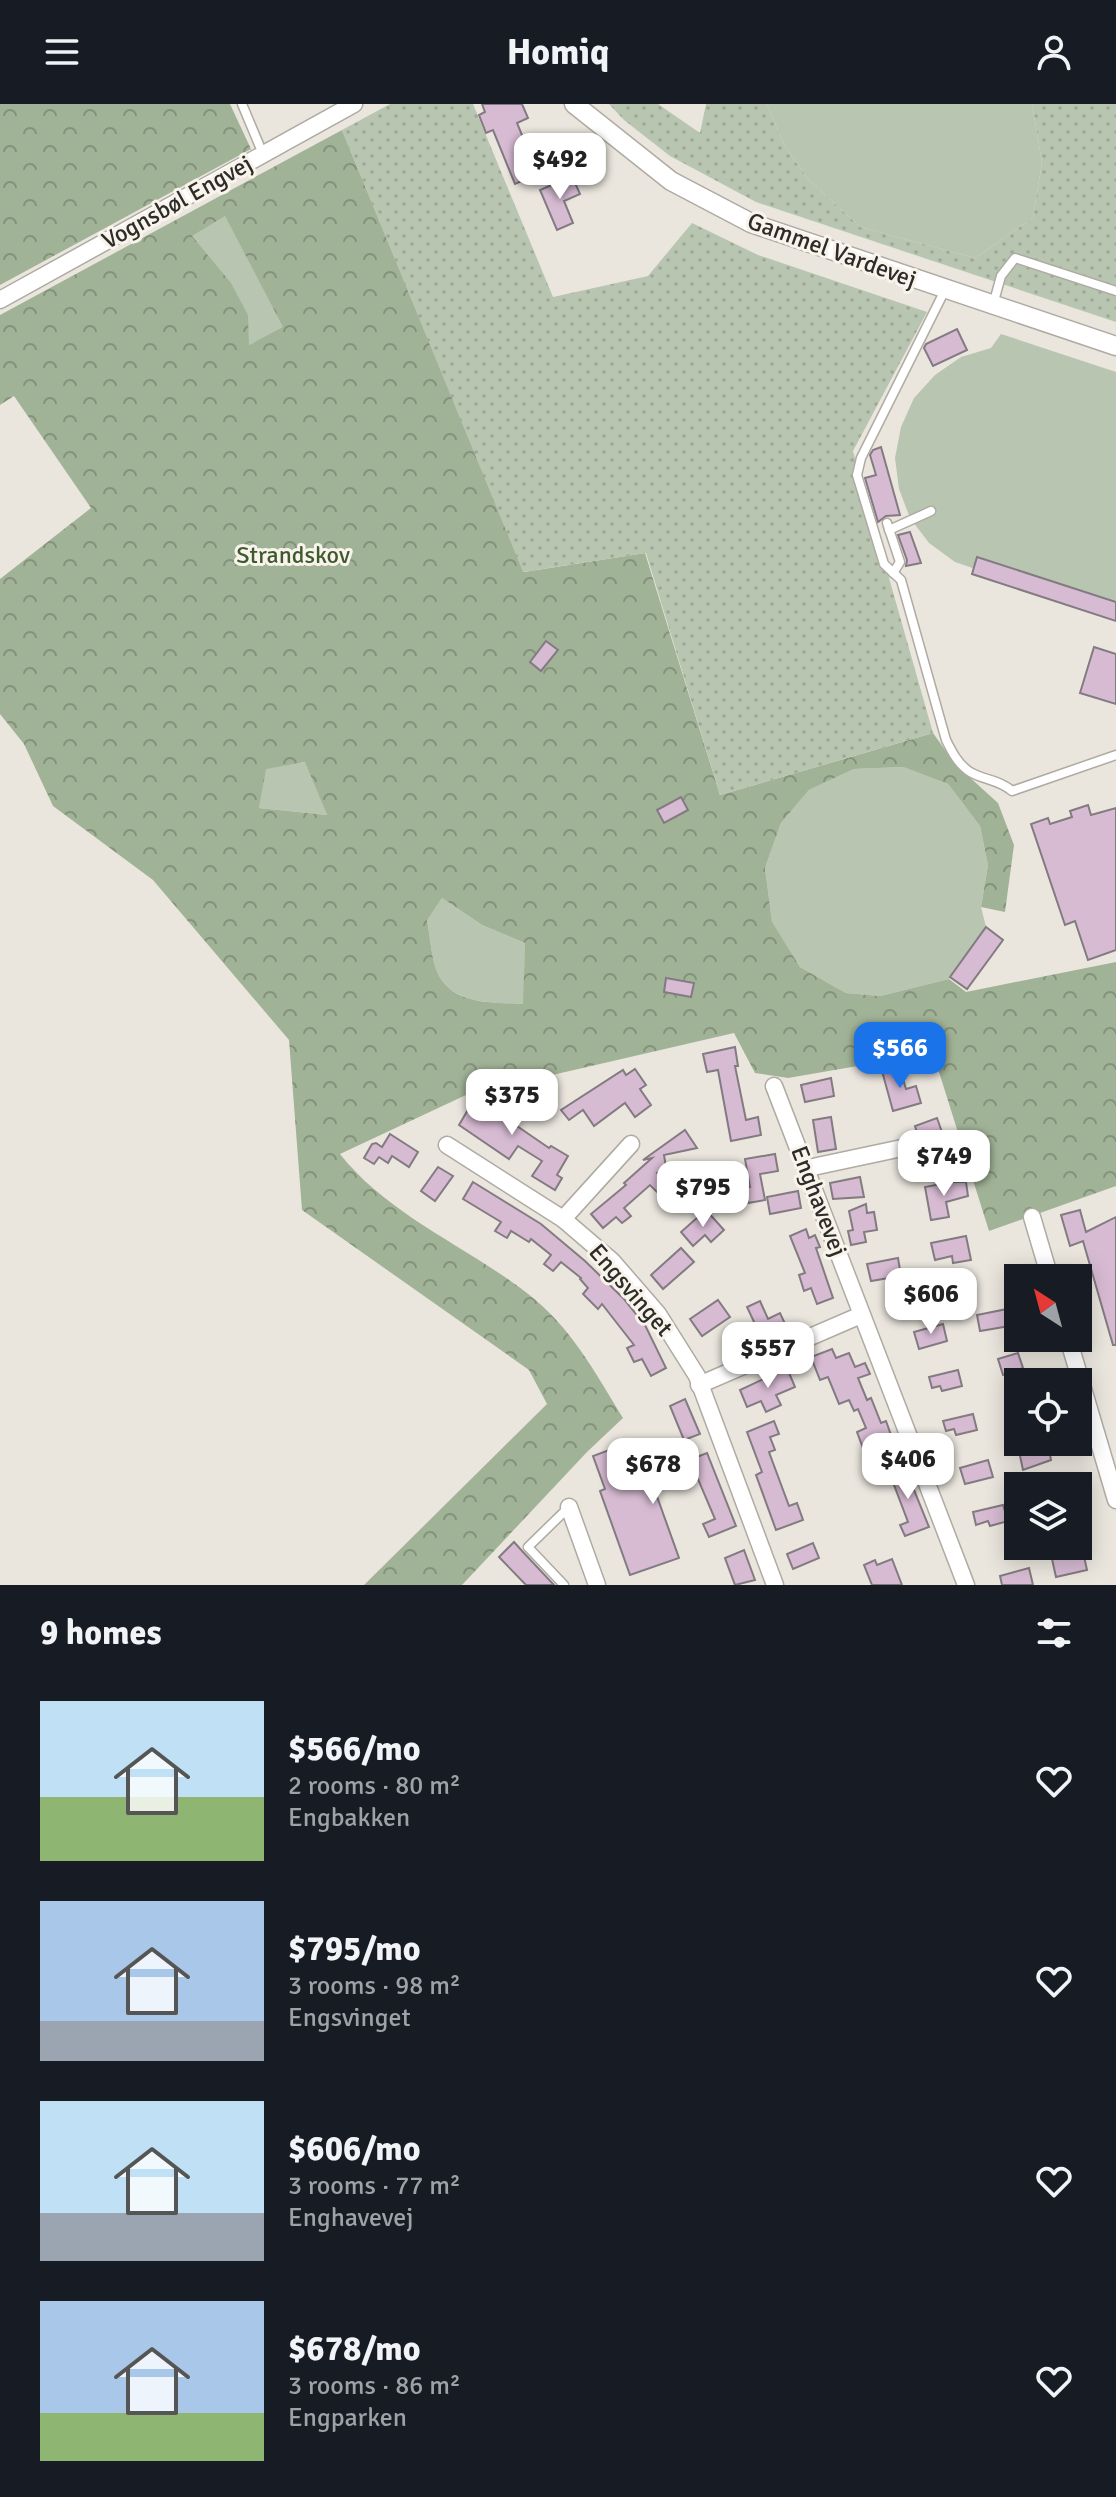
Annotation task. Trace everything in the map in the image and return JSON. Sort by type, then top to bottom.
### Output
[{"type":"street","name":"Vognsbøl Engvej","points":[[0,300],[354,104]]},
{"type":"street","name":"Gammel Vardevej","points":[[574,104],[671,181],[751,223],[1116,346]]},
{"type":"street","name":"Enghavevej","points":[[774,1086],[966,1585]]},
{"type":"street","points":[[563,1219],[631,1144]]},
{"type":"street","name":"Engsvinget","points":[[447,1145],[563,1219],[612,1261],[658,1314],[697,1376],[775,1585]]},
{"type":"street","points":[[808,1168],[902,1148]]},
{"type":"street","points":[[1032,1217],[1046,1264]]},
{"type":"street","points":[[699,1385],[861,1315]]},
{"type":"street","points":[[1072,1352],[1116,1500]]},
{"type":"street","points":[[569,1507],[597,1585]]},
{"type":"lane","points":[[242,104],[264,155]]},
{"type":"lane","points":[[993,305],[1001,276],[1015,258],[1116,291]]},
{"type":"lane","points":[[945,290],[861,458],[857,475],[884,564],[901,580],[946,740],[956,759],[971,772],[1004,783],[1012,791],[1116,755]]},
{"type":"lane","points":[[893,573],[900,562],[888,526],[931,511]]},
{"type":"lane","points":[[564,1585],[528,1547],[569,1507]]},
{"type":"green space","points":[[0,104],[230,104],[251,149],[0,285]]},
{"type":"green space","points":[[390,104],[473,104],[553,297],[648,276],[692,223],[758,255],[927,312],[853,451],[933,733],[720,795],[646,553],[523,572],[342,130]]},
{"type":"green space","points":[[609,104],[658,104],[700,133],[706,104],[767,104],[785,147],[809,180],[860,227],[975,258],[1033,218],[1042,162],[1032,104],[1116,104],[1116,322],[756,202],[670,156],[624,120]]},
{"type":"green space","points":[[767,104],[1032,104],[1042,162],[1033,218],[975,258],[860,227],[809,180],[785,147]]},
{"type":"green space","name":"Strandskov","points":[[342,130],[524,572],[645,553],[720,795],[933,733],[955,764],[998,803],[1014,845],[1005,912],[981,907],[988,865],[980,826],[948,784],[903,767],[854,769],[809,790],[781,823],[765,868],[772,922],[800,967],[846,993],[880,996],[949,979],[966,992],[1116,962],[1116,1186],[989,1231],[933,1053],[788,1078],[755,1073],[734,1033],[466,1095],[340,1154],[381,1195],[543,1306],[581,1351],[623,1418],[462,1585],[364,1585],[547,1404],[529,1370],[302,1210],[289,1040],[153,880],[53,806],[24,744],[0,714],[0,579],[91,508],[14,396],[0,405],[0,315]],"holes":[[[225,216],[283,327],[249,345],[248,315],[231,283],[192,236]],[[305,762],[327,815],[259,808],[266,769]],[[442,898],[482,925],[525,943],[523,1004],[473,1000],[451,990],[436,969],[427,920]]]},
{"type":"green space","points":[[225,215],[284,328],[249,345],[191,236]]},
{"type":"green space","points":[[1001,334],[1116,372],[1116,617],[955,562],[929,543],[910,518],[899,489],[895,458],[901,427],[914,398],[935,375],[961,357],[991,348]]},
{"type":"green space","points":[[306,762],[327,815],[259,808],[265,768]]},
{"type":"green space","points":[[903,767],[948,784],[980,826],[988,865],[981,907],[986,927],[949,979],[880,996],[846,993],[800,967],[772,923],[765,868],[781,823],[809,790],[854,769]]},
{"type":"green space","points":[[442,898],[482,925],[525,943],[524,1004],[473,1000],[451,990],[442,981],[434,963],[427,919]]},
{"type":"building","points":[[482,104],[522,104],[528,118],[517,123],[538,174],[515,184],[493,130],[486,133],[479,115],[485,112]]},
{"type":"building","points":[[572,176],[580,194],[564,201],[573,223],[557,230],[540,190]]},
{"type":"building","points":[[957,329],[967,350],[933,366],[924,348],[926,344]]},
{"type":"building","points":[[881,447],[900,515],[886,516],[878,522],[865,478],[876,475],[870,455]]},
{"type":"building","points":[[910,532],[921,563],[906,566],[907,560],[898,535]]},
{"type":"building","points":[[977,557],[1116,602],[1116,621],[972,574]]},
{"type":"building","points":[[546,641],[558,650],[541,671],[530,662]]},
{"type":"building","points":[[1094,647],[1116,654],[1116,704],[1080,693]]},
{"type":"building","points":[[681,797],[688,810],[664,823],[657,810]]},
{"type":"building","points":[[1088,805],[1091,815],[1116,808],[1116,950],[1088,960],[1075,921],[1065,925],[1031,824],[1048,818],[1050,824],[1072,817],[1070,811]]},
{"type":"building","points":[[986,927],[1003,940],[967,989],[950,977]]},
{"type":"building","points":[[666,978],[694,983],[691,997],[664,992]]},
{"type":"building","points":[[735,1047],[738,1066],[735,1066],[746,1120],[758,1117],[761,1135],[731,1141],[718,1070],[707,1072],[703,1054]]},
{"type":"building","points":[[899,1066],[906,1089],[916,1086],[921,1103],[893,1111],[882,1071]]},
{"type":"building","points":[[635,1069],[646,1085],[640,1089],[651,1105],[635,1117],[625,1103],[594,1126],[583,1110],[569,1120],[561,1110],[623,1070],[626,1075]]},
{"type":"building","points":[[831,1078],[834,1096],[805,1102],[801,1085]]},
{"type":"building","points":[[488,1096],[502,1104],[507,1097],[512,1100],[517,1110],[514,1124],[549,1148],[551,1146],[568,1156],[557,1175],[562,1178],[555,1190],[532,1176],[542,1161],[518,1146],[509,1159],[459,1125],[475,1098],[483,1103]]},
{"type":"building","points":[[831,1117],[836,1149],[818,1152],[813,1120]]},
{"type":"building","points":[[937,1118],[950,1155],[934,1160],[926,1136],[919,1139],[915,1126]]},
{"type":"building","points":[[685,1130],[697,1148],[664,1155],[666,1167],[657,1173],[668,1186],[659,1194],[650,1185],[624,1208],[631,1216],[622,1223],[616,1217],[603,1228],[591,1214],[652,1158],[643,1160]]},
{"type":"building","points":[[390,1134],[418,1152],[409,1167],[392,1156],[388,1163],[379,1157],[374,1164],[364,1158],[372,1144],[382,1147]]},
{"type":"building","points":[[775,1154],[778,1171],[760,1174],[765,1200],[748,1203],[746,1187],[750,1187],[745,1159]]},
{"type":"building","points":[[438,1167],[453,1176],[435,1201],[421,1191]]},
{"type":"building","points":[[860,1177],[864,1197],[833,1199],[830,1183]]},
{"type":"building","points":[[473,1182],[541,1224],[585,1261],[624,1299],[645,1325],[666,1368],[651,1376],[642,1359],[634,1362],[627,1348],[634,1345],[602,1304],[598,1309],[583,1294],[588,1288],[581,1278],[561,1262],[553,1271],[544,1264],[551,1255],[531,1239],[529,1242],[511,1231],[507,1238],[495,1231],[501,1222],[463,1199]]},
{"type":"building","points":[[966,1182],[968,1196],[946,1202],[949,1217],[931,1220],[925,1187]]},
{"type":"building","points":[[798,1191],[801,1208],[770,1214],[767,1197]]},
{"type":"building","points":[[866,1204],[867,1213],[874,1212],[877,1230],[864,1232],[866,1242],[851,1245],[848,1231],[853,1230],[849,1211]]},
{"type":"building","points":[[706,1210],[724,1230],[711,1242],[705,1235],[693,1246],[681,1232]]},
{"type":"building","points":[[1080,1210],[1086,1232],[1116,1217],[1116,1345],[1113,1345],[1083,1241],[1070,1246],[1061,1215]]},
{"type":"building","points":[[806,1229],[809,1238],[815,1235],[820,1247],[816,1248],[833,1298],[817,1304],[811,1288],[804,1291],[799,1275],[805,1273],[790,1236]]},
{"type":"building","points":[[966,1236],[971,1260],[953,1263],[952,1256],[935,1260],[931,1243]]},
{"type":"building","points":[[681,1248],[694,1262],[663,1289],[651,1275]]},
{"type":"building","points":[[898,1258],[901,1276],[871,1281],[867,1264]]},
{"type":"building","points":[[718,1300],[730,1317],[702,1336],[690,1319]]},
{"type":"building","points":[[760,1301],[768,1319],[780,1313],[787,1328],[762,1339],[747,1307]]},
{"type":"building","points":[[1004,1310],[1004,1327],[980,1331],[977,1315]]},
{"type":"building","points":[[943,1324],[947,1341],[919,1349],[914,1332]]},
{"type":"building","points":[[832,1349],[836,1358],[849,1353],[855,1367],[865,1363],[870,1374],[858,1378],[867,1400],[871,1398],[881,1423],[886,1421],[892,1438],[863,1448],[857,1432],[866,1428],[858,1409],[854,1411],[849,1400],[839,1404],[828,1377],[820,1380],[811,1357]]},
{"type":"building","points":[[1018,1353],[1023,1368],[1004,1368],[1003,1375],[998,1359]]},
{"type":"building","points":[[787,1368],[795,1387],[776,1395],[781,1405],[766,1412],[761,1401],[747,1407],[740,1390]]},
{"type":"building","points":[[958,1370],[962,1386],[942,1391],[940,1386],[932,1388],[929,1377]]},
{"type":"building","points":[[685,1399],[700,1434],[684,1440],[670,1406]]},
{"type":"building","points":[[973,1414],[977,1430],[956,1435],[954,1429],[946,1431],[943,1421]]},
{"type":"building","points":[[774,1421],[779,1434],[770,1437],[775,1450],[769,1452],[789,1506],[797,1503],[803,1520],[776,1530],[756,1475],[762,1472],[747,1432]]},
{"type":"building","points":[[636,1440],[642,1457],[617,1467],[624,1485],[707,1453],[736,1526],[709,1537],[703,1524],[715,1519],[695,1472],[654,1488],[679,1558],[630,1575],[600,1491],[605,1489],[593,1456]]},
{"type":"building","points":[[1020,1456],[1050,1456],[1051,1460],[1023,1470]]},
{"type":"building","points":[[988,1460],[993,1477],[965,1484],[960,1468]]},
{"type":"building","points":[[903,1463],[929,1527],[905,1536],[900,1525],[908,1522],[888,1469]]},
{"type":"building","points":[[1003,1505],[1004,1522],[990,1526],[988,1521],[976,1525],[973,1512]]},
{"type":"building","points":[[514,1542],[554,1585],[526,1585],[499,1557]]},
{"type":"building","points":[[813,1543],[819,1558],[793,1569],[787,1554]]},
{"type":"building","points":[[744,1550],[755,1580],[735,1585],[725,1558]]},
{"type":"building","points":[[892,1559],[902,1585],[872,1585],[864,1565],[875,1560],[877,1565]]},
{"type":"building","points":[[1052,1560],[1085,1560],[1087,1570],[1056,1577]]},
{"type":"building","points":[[1029,1568],[1033,1585],[1002,1585],[1000,1576]]}]
